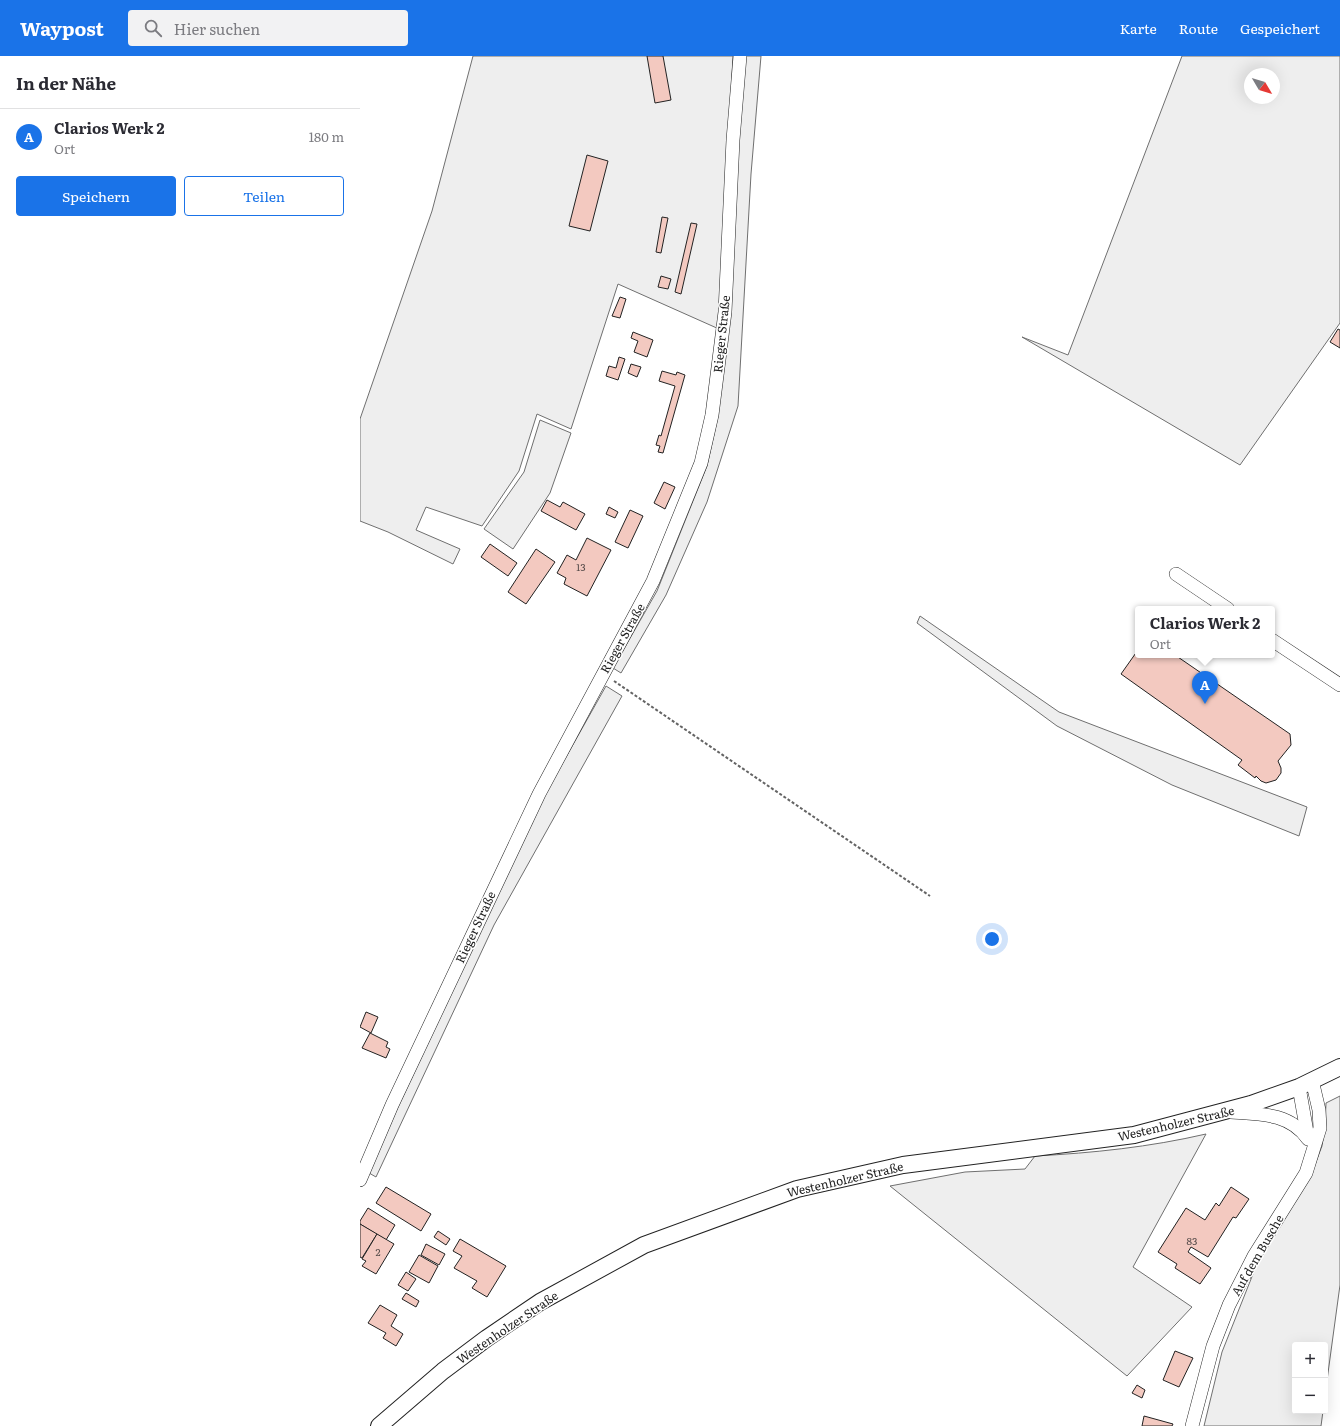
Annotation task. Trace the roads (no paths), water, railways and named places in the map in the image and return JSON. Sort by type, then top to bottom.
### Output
[{"type":"main road","name":"Westenholzer Straße","points":[[379,1426],[443,1371],[487,1338],[540,1302],[644,1245],[797,1189],[903,1165],[1134,1135],[1251,1104],[1306,1084],[1340,1067]]},
{"type":"street","name":"Rieger Straße","points":[[360,1180],[392,1105],[478,920],[539,794],[602,674],[654,581],[703,456],[712,415],[725,312],[733,140],[740,56]]},
{"type":"street","points":[[1176,574],[1224,606]]},
{"type":"street","points":[[1275,642],[1340,685]]},
{"type":"street","points":[[1306,1084],[1308,1139],[1312,1151]]},
{"type":"street","name":"Auf dem Busche","points":[[1192,1426],[1213,1346],[1229,1305],[1254,1256],[1306,1173],[1320,1128],[1319,1110],[1306,1084]]},
{"type":"street","points":[[1223,1112],[1264,1114],[1287,1120],[1301,1130],[1308,1139]]},
{"type":"place","name":"Clarios Werk 2","points":[[1205,704]]}]
